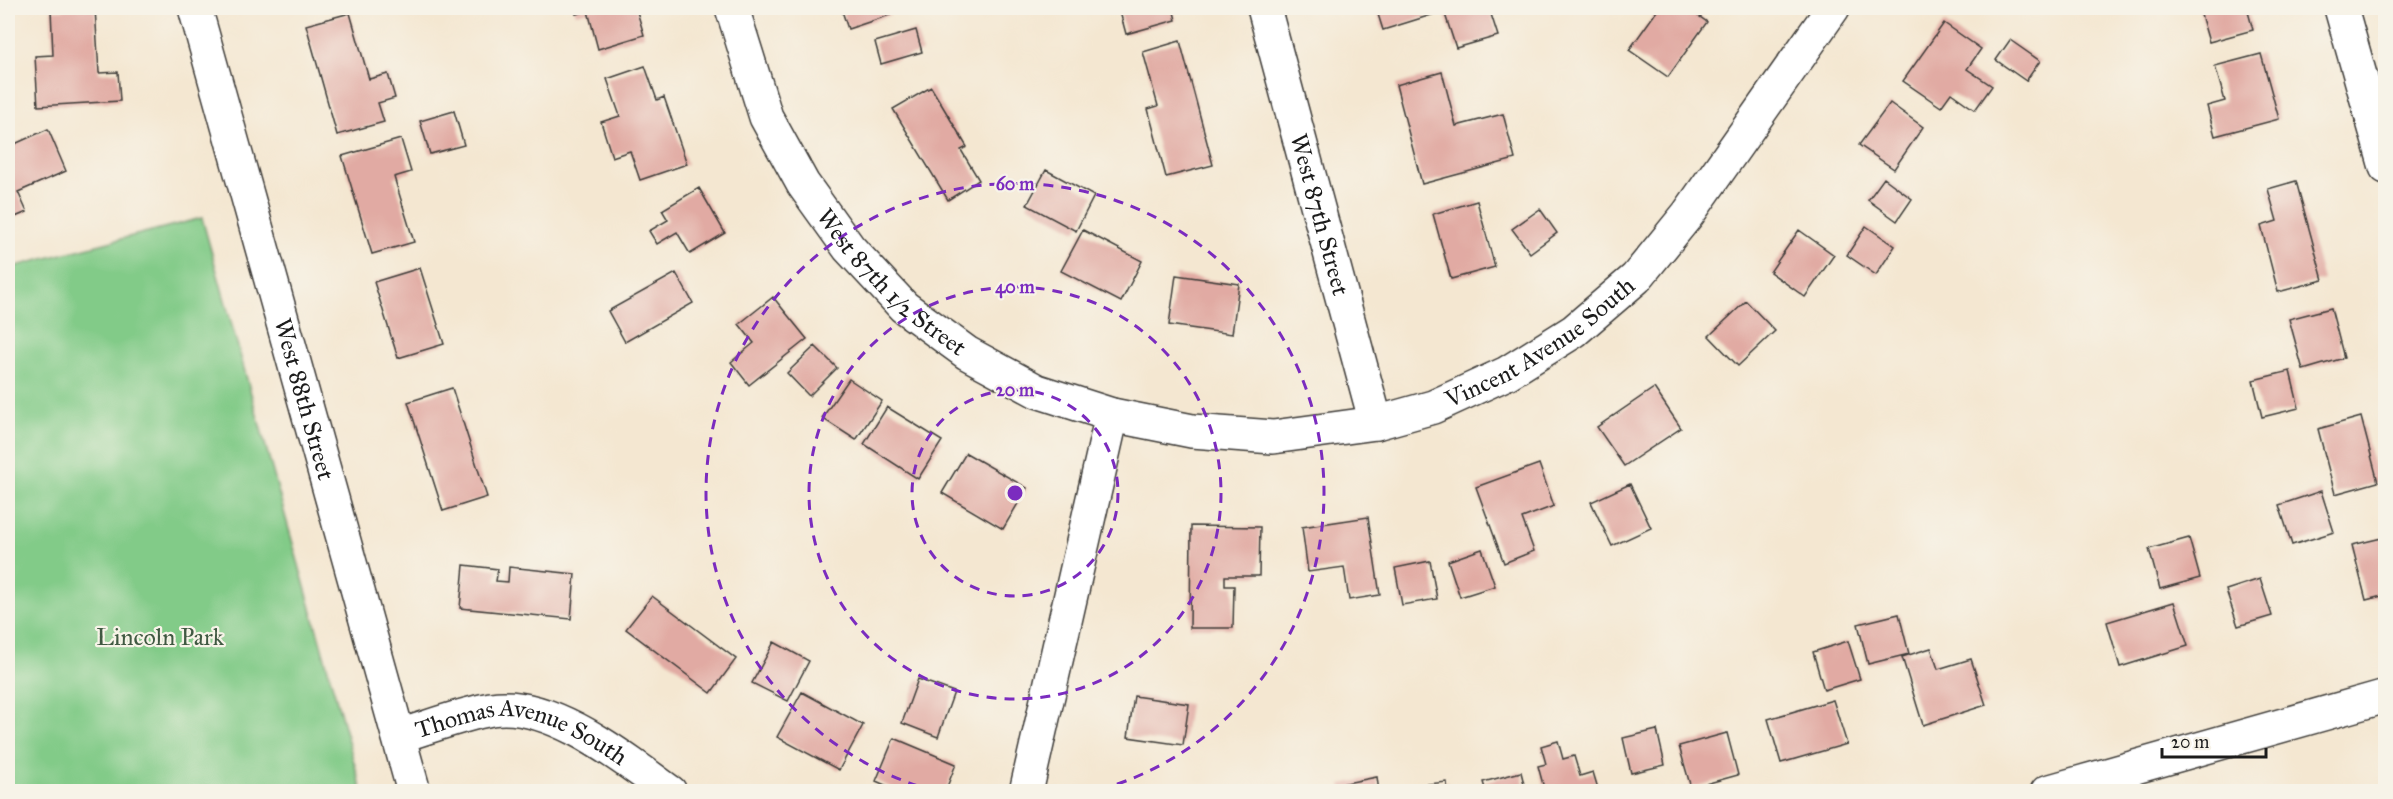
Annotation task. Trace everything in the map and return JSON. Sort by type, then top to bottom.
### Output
[{"type":"street","name":"West 88th Street","points":[[195,8],[414,792]]},
{"type":"street","name":"West 87th 1/2 Street","points":[[732,8],[766,117],[803,184],[849,248],[904,307],[967,353],[1037,392],[1112,415]]},
{"type":"street","name":"West 87th Street","points":[[1263,8],[1376,423]]},
{"type":"street","name":"Vincent Avenue South","points":[[1112,415],[1192,431],[1273,437],[1376,423],[1433,407],[1507,373],[1574,331],[1636,278],[1688,214],[1833,8]]},
{"type":"street","points":[[2341,8],[2385,167]]},
{"type":"street","points":[[1026,792],[1112,415]]},
{"type":"street","points":[[2047,792],[2385,696]]},
{"type":"street","name":"Thomas Avenue South","points":[[399,736],[493,709],[530,711],[565,724],[597,740],[670,792]]},
{"type":"green space","name":"Lincoln Park","points":[[202,218],[362,791],[8,791],[8,268]]},
{"type":"building","points":[[95,8],[99,73],[118,72],[120,101],[38,106],[35,56],[53,55],[51,10]]},
{"type":"building","points":[[574,8],[636,8],[644,35],[598,49],[588,11],[576,14]]},
{"type":"building","points":[[841,8],[888,8],[890,15],[848,29]]},
{"type":"building","points":[[1119,8],[1173,8],[1176,20],[1126,34]]},
{"type":"building","points":[[1376,8],[1440,8],[1441,12],[1383,30]]},
{"type":"building","points":[[1443,8],[1489,8],[1498,36],[1456,48]]},
{"type":"building","points":[[1659,8],[1687,8],[1707,22],[1668,77],[1629,50]]},
{"type":"building","points":[[2199,8],[2247,8],[2253,30],[2209,42]]},
{"type":"building","points":[[350,13],[369,79],[388,74],[395,98],[378,103],[384,122],[337,135],[306,25]]},
{"type":"building","points":[[1944,23],[1981,49],[1967,69],[1992,86],[1975,110],[1951,93],[1941,107],[1903,81]]},
{"type":"building","points":[[916,30],[922,52],[881,64],[875,42]]},
{"type":"building","points":[[2010,40],[2040,61],[2026,81],[1996,60]]},
{"type":"building","points":[[1180,41],[1213,165],[1166,177],[1148,109],[1158,106],[1143,52]]},
{"type":"building","points":[[2261,54],[2279,119],[2215,136],[2207,106],[2225,101],[2215,66]]},
{"type":"building","points":[[645,66],[657,100],[664,97],[687,164],[640,180],[630,151],[612,157],[601,122],[620,116],[607,79]]},
{"type":"building","points":[[1442,72],[1456,126],[1503,114],[1515,159],[1422,184],[1396,85]]},
{"type":"building","points":[[931,87],[967,147],[961,150],[979,180],[948,200],[893,109]]},
{"type":"building","points":[[1890,103],[1923,127],[1894,169],[1859,145]]},
{"type":"building","points":[[454,111],[464,145],[430,154],[420,121]]},
{"type":"building","points":[[48,129],[66,171],[18,192],[27,212],[8,220],[8,147]]},
{"type":"building","points":[[401,139],[411,172],[394,177],[414,242],[372,254],[342,156]]},
{"type":"building","points":[[1046,170],[1094,196],[1076,231],[1027,205]]},
{"type":"building","points":[[1884,178],[1912,199],[1897,221],[1868,200]]},
{"type":"building","points":[[2296,181],[2323,280],[2278,292],[2261,226],[2277,221],[2268,189]]},
{"type":"building","points":[[699,188],[725,233],[690,254],[677,232],[657,244],[649,231],[668,220],[662,210]]},
{"type":"building","points":[[1477,201],[1495,267],[1451,279],[1433,214]]},
{"type":"building","points":[[1540,209],[1557,233],[1530,253],[1512,229]]},
{"type":"building","points":[[1866,226],[1895,246],[1876,275],[1847,255]]},
{"type":"building","points":[[1083,230],[1142,261],[1121,302],[1061,271]]},
{"type":"building","points":[[1799,230],[1834,255],[1805,297],[1770,272]]},
{"type":"building","points":[[420,268],[444,344],[398,358],[374,282]]},
{"type":"building","points":[[676,273],[693,303],[625,342],[608,311]]},
{"type":"building","points":[[1176,275],[1239,284],[1232,334],[1169,325]]},
{"type":"building","points":[[773,297],[807,339],[749,385],[731,362],[754,343],[739,324]]},
{"type":"building","points":[[1746,301],[1775,331],[1738,366],[1709,336]]},
{"type":"building","points":[[2331,308],[2344,358],[2303,370],[2289,319]]},
{"type":"building","points":[[815,346],[837,368],[809,396],[787,373]]},
{"type":"building","points":[[2290,371],[2299,408],[2262,417],[2253,380]]},
{"type":"building","points":[[849,379],[882,401],[856,440],[822,418]]},
{"type":"building","points":[[452,388],[487,497],[443,511],[408,402]]},
{"type":"building","points":[[1654,388],[1681,428],[1624,466],[1597,427]]},
{"type":"building","points":[[887,407],[942,441],[918,479],[864,444]]},
{"type":"building","points":[[2361,417],[2378,482],[2335,494],[2318,429]]},
{"type":"building","points":[[966,453],[1027,488],[1003,529],[942,493]]},
{"type":"building","points":[[1539,464],[1554,506],[1522,518],[1534,551],[1504,563],[1476,487]]},
{"type":"building","points":[[1630,484],[1651,528],[1612,546],[1591,502]]},
{"type":"building","points":[[2321,491],[2334,532],[2292,545],[2279,505]]},
{"type":"building","points":[[1368,517],[1380,595],[1349,600],[1344,567],[1308,572],[1302,527]]},
{"type":"building","points":[[1191,526],[1260,527],[1259,576],[1225,576],[1225,586],[1234,586],[1233,628],[1190,628]]},
{"type":"building","points":[[2386,537],[2386,595],[2366,600],[2352,545]]},
{"type":"building","points":[[2189,538],[2200,578],[2160,589],[2149,549]]},
{"type":"building","points":[[1482,549],[1495,586],[1460,597],[1448,561]]},
{"type":"building","points":[[1430,561],[1437,599],[1402,605],[1395,568]]},
{"type":"building","points":[[464,565],[498,569],[496,581],[508,582],[509,567],[575,574],[571,619],[460,608]]},
{"type":"building","points":[[2260,579],[2272,616],[2238,626],[2226,590]]},
{"type":"building","points":[[652,596],[736,659],[711,693],[626,629]]},
{"type":"building","points":[[2174,602],[2188,646],[2120,667],[2107,622]]},
{"type":"building","points":[[1899,614],[1909,654],[1868,664],[1858,624]]},
{"type":"building","points":[[1848,641],[1860,679],[1824,690],[1813,652]]},
{"type":"building","points":[[774,642],[809,661],[788,701],[752,683]]},
{"type":"building","points":[[1931,648],[1938,669],[1971,659],[1986,705],[1923,725],[1902,657]]},
{"type":"building","points":[[918,679],[954,692],[938,737],[902,723]]},
{"type":"building","points":[[802,692],[863,725],[839,770],[777,737]]},
{"type":"building","points":[[1134,696],[1189,704],[1183,745],[1128,737]]},
{"type":"building","points":[[1833,700],[1847,744],[1781,763],[1768,719]]},
{"type":"building","points":[[1657,730],[1665,765],[1631,773],[1623,738]]},
{"type":"building","points":[[1727,733],[1738,775],[1691,788],[1679,746]]},
{"type":"building","points":[[894,738],[956,764],[945,792],[901,792],[876,781]]},
{"type":"building","points":[[1558,741],[1563,759],[1574,756],[1580,776],[1593,772],[1599,792],[1545,792],[1538,766],[1546,764],[1541,746]]},
{"type":"building","points":[[1521,772],[1526,792],[1486,792],[1483,782]]},
{"type":"building","points":[[1377,777],[1379,792],[1343,792],[1341,784]]},
{"type":"building","points":[[1447,782],[1448,792],[1409,792],[1409,786]]}]
